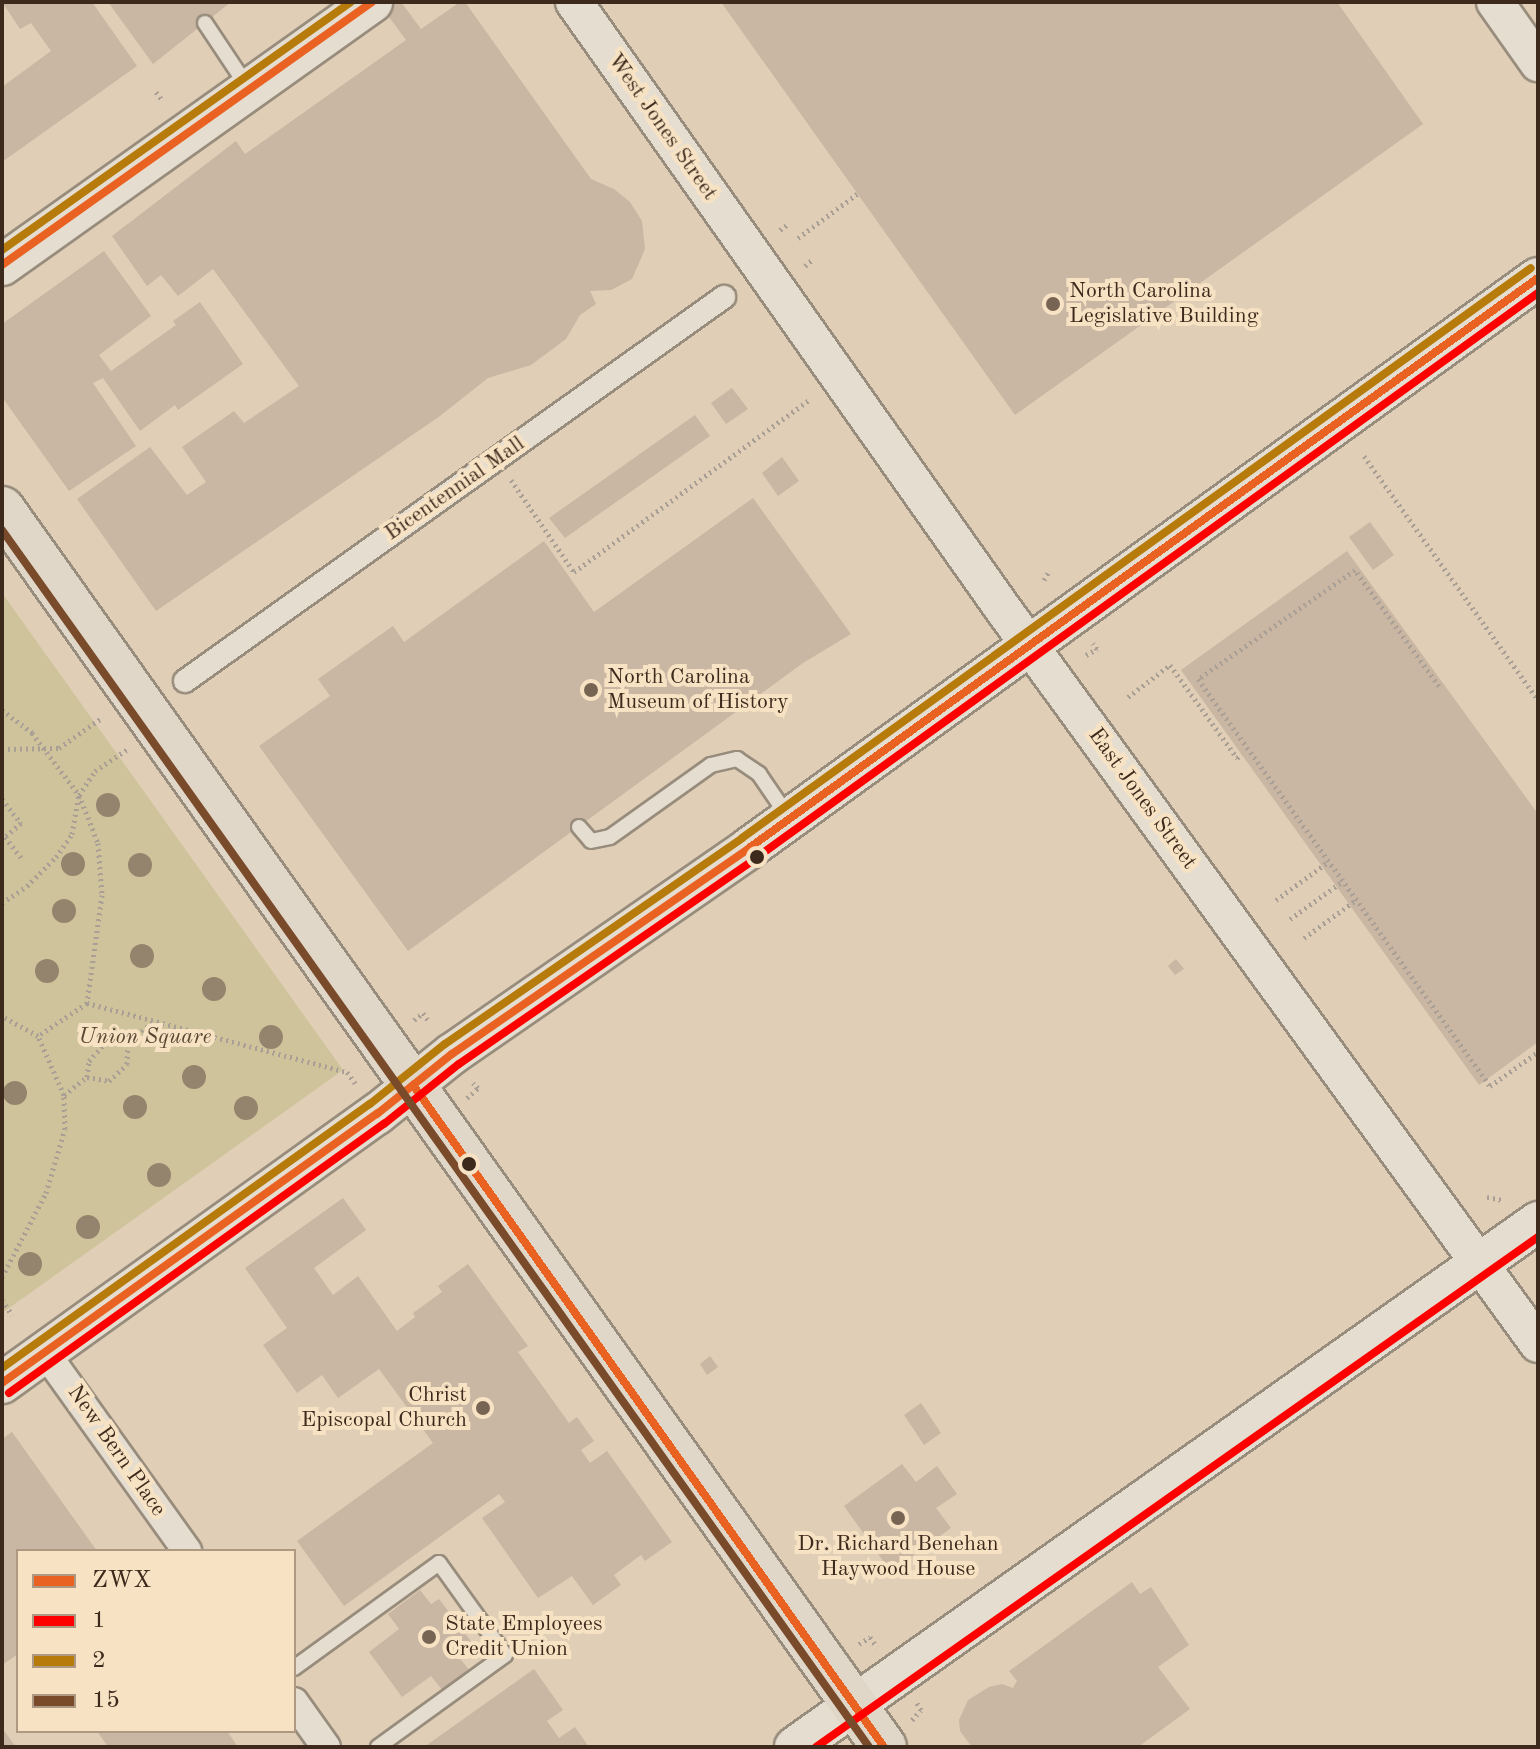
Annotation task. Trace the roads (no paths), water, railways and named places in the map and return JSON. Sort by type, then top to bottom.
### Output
[{"type":"main road","points":[[2,265],[372,2]]},
{"type":"main road","points":[[2,1383],[487,1028],[790,819],[1538,278]]},
{"type":"main road","points":[[2,509],[853,1706],[896,1735]]},
{"type":"main road","points":[[795,1747],[1538,1222]]},
{"type":"street","name":"West Jones Street","points":[[574,2],[750,252]]},
{"type":"street","points":[[1495,2],[1538,63]]},
{"type":"street","name":"East Jones Street","points":[[750,252],[1029,646],[1538,1344]]},
{"type":"street","name":"Bicentennial Mall","points":[[185,681],[724,297]]},
{"type":"street","name":"New Bern Place","points":[[44,1351],[186,1549]]},
{"type":"street","points":[[296,1705],[326,1747]]},
{"type":"lane","points":[[205,23],[250,89]]},
{"type":"lane","points":[[579,827],[591,841],[610,837],[711,765],[737,759],[759,774],[790,819]]},
{"type":"lane","points":[[296,1667],[439,1563],[505,1655],[378,1747]]},
{"type":"place","name":"North Carolina Legislative Building","points":[[1053,304]]},
{"type":"place","name":"North Carolina Museum of History","points":[[591,690]]},
{"type":"place","name":"Christ Episcopal Church","points":[[483,1408]]},
{"type":"place","name":"Dr. Richard Benehan Haywood House","points":[[898,1518]]},
{"type":"place","name":"State Employees Credit Union","points":[[429,1637]]},
{"type":"park label","name":"Union Square","points":[[145,1038]]}]
